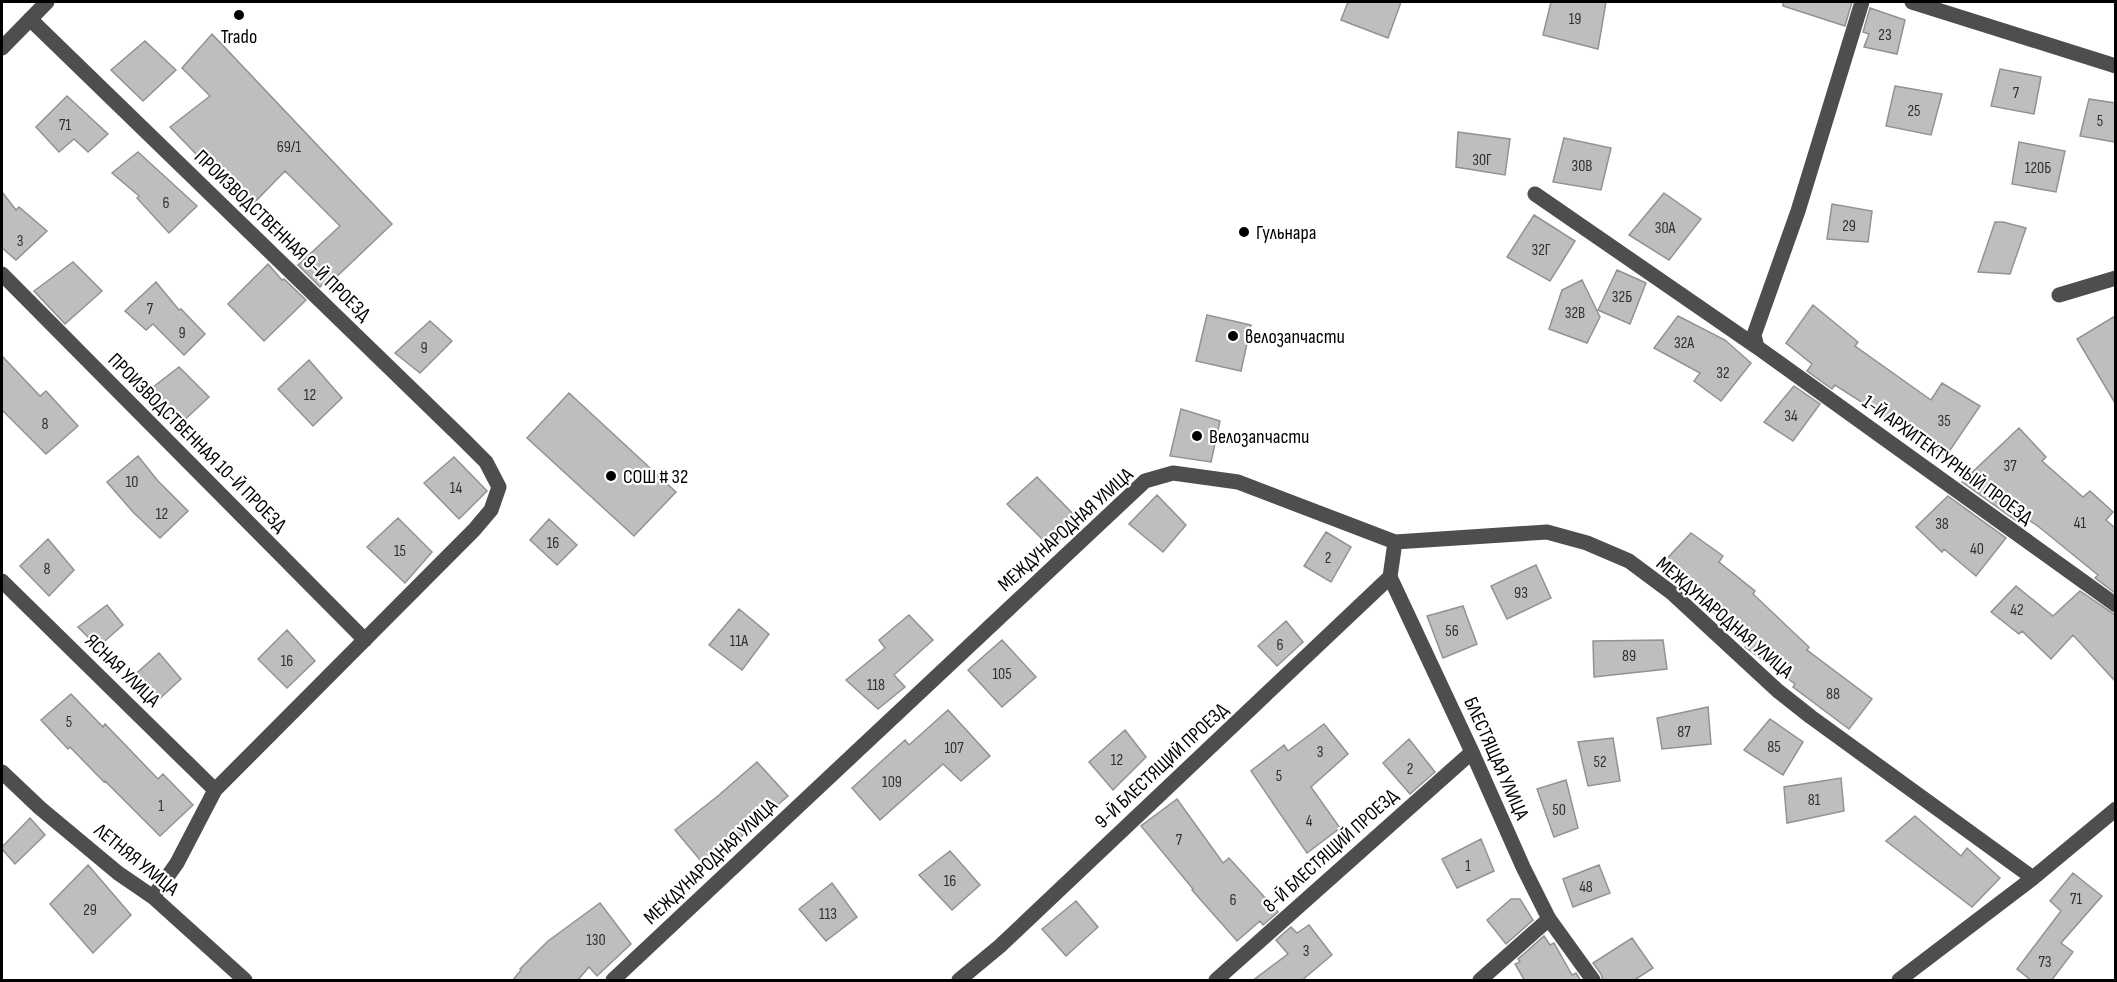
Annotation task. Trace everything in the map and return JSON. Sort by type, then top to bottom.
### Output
[{"type":"street","points":[[2,48],[47,2]]},
{"type":"street","points":[[1757,347],[1754,335],[1798,211],[1862,2]]},
{"type":"street","points":[[1912,2],[2115,66]]},
{"type":"street","name":"ПРОИЗВОДСТВЕННАЯ 9-Й ПРОЕЗД","points":[[30,19],[486,462],[499,487],[491,510],[365,640]]},
{"type":"street","name":"1-Й АРХИТЕКТУРНЫЙ ПРОЕЗД","points":[[1535,194],[1757,347],[2115,605]]},
{"type":"street","name":"ПРОИЗВОДСТВЕННАЯ 10-Й ПРОЕЗД","points":[[2,274],[365,640]]},
{"type":"street","points":[[2059,295],[2115,278]]},
{"type":"street","name":"МЕЖДУНАРОДНАЯ УЛИЦА","points":[[613,981],[1145,481],[1173,473],[1238,482],[1395,542],[1547,532],[1587,543],[1629,561],[1672,593],[1778,691],[1810,717],[2033,878]]},
{"type":"street","points":[[1390,577],[1395,542]]},
{"type":"street","name":"БЛЕСТЯЩАЯ УЛИЦА","points":[[1390,577],[1523,867],[1549,918],[1593,981]]},
{"type":"street","name":"9-Й БЛЕСТЯЩИЙ ПРОЕЗД","points":[[959,981],[1008,938],[1390,577]]},
{"type":"street","name":"ЯСНАЯ УЛИЦА","points":[[2,581],[215,790]]},
{"type":"street","points":[[153,897],[177,863],[215,790],[365,640]]},
{"type":"street","name":"8-Й БЛЕСТЯЩИЙ ПРОЕЗД","points":[[1216,981],[1472,752]]},
{"type":"street","name":"ЛЕТНЯЯ УЛИЦА","points":[[2,772],[40,808],[118,873],[153,897],[245,981]]},
{"type":"street","points":[[1899,981],[2033,878],[2115,809]]},
{"type":"street","points":[[1480,981],[1549,918]]},
{"type":"building","points":[[1348,2],[1401,2],[1388,38],[1341,20]]},
{"type":"building","points":[[1551,2],[1606,2],[1598,49],[1543,35]]},
{"type":"building","points":[[1783,2],[1852,2],[1845,26],[1783,6]]},
{"type":"building","points":[[1870,8],[1905,20],[1897,54],[1864,47],[1869,34],[1863,32]]},
{"type":"building","points":[[212,34],[392,224],[330,283],[327,280],[320,287],[298,265],[340,226],[285,171],[251,206],[224,183],[170,127],[210,96],[182,68]]},
{"type":"building","points":[[145,41],[176,70],[143,101],[111,70]]},
{"type":"building","points":[[2000,69],[2041,77],[2034,114],[1991,106]]},
{"type":"building","points":[[1895,86],[1942,94],[1931,135],[1886,126]]},
{"type":"building","points":[[67,96],[108,134],[88,152],[74,139],[59,152],[36,127]]},
{"type":"building","points":[[2089,99],[2115,103],[2115,142],[2080,136]]},
{"type":"building","points":[[1458,132],[1510,139],[1505,175],[1456,167]]},
{"type":"building","points":[[1564,138],[1611,148],[1601,190],[1553,182]]},
{"type":"building","points":[[2019,142],[2065,151],[2056,192],[2012,184]]},
{"type":"building","points":[[138,152],[197,206],[169,233],[137,198],[139,196],[112,173]]},
{"type":"building","points":[[2,192],[16,210],[19,207],[47,231],[16,260],[2,248]]},
{"type":"building","points":[[1664,193],[1701,219],[1669,260],[1629,235]]},
{"type":"building","points":[[1832,204],[1872,211],[1868,242],[1827,239]]},
{"type":"building","points":[[1534,215],[1575,241],[1550,281],[1507,257]]},
{"type":"building","points":[[1995,222],[2026,228],[2010,274],[1978,272]]},
{"type":"building","points":[[73,262],[102,291],[65,324],[34,291]]},
{"type":"building","points":[[268,264],[282,280],[284,279],[306,300],[264,341],[228,304]]},
{"type":"building","points":[[1617,270],[1646,283],[1630,324],[1598,310]]},
{"type":"building","points":[[1582,280],[1600,317],[1587,343],[1549,329],[1562,290]]},
{"type":"building","points":[[156,282],[179,310],[181,309],[205,334],[184,355],[153,324],[146,330],[125,311]]},
{"type":"building","points":[[1813,305],[1858,342],[1855,346],[1931,400],[1942,383],[1980,406],[1946,456],[1835,385],[1832,389],[1807,371],[1812,364],[1786,343]]},
{"type":"building","points":[[1207,315],[1251,325],[1241,371],[1196,361]]},
{"type":"building","points":[[1678,316],[1725,340],[1751,363],[1721,401],[1694,381],[1700,373],[1654,348]]},
{"type":"building","points":[[2115,316],[2115,403],[2077,339]]},
{"type":"building","points":[[430,321],[452,341],[420,373],[395,353]]},
{"type":"building","points":[[2,356],[40,396],[46,391],[78,426],[46,454],[2,410]]},
{"type":"building","points":[[309,360],[342,398],[313,426],[278,389]]},
{"type":"building","points":[[179,367],[209,397],[178,426],[144,394]]},
{"type":"building","points":[[1794,386],[1820,404],[1793,441],[1764,422]]},
{"type":"building","points":[[569,393],[676,492],[634,536],[527,438]]},
{"type":"building","points":[[1181,409],[1220,421],[1211,462],[1170,456]]},
{"type":"building","points":[[2019,428],[2046,457],[2042,461],[2083,497],[2090,491],[2113,512],[2106,520],[2115,528],[2115,593],[2095,578],[2098,575],[2039,527],[2023,516],[2018,522],[1962,482]]},
{"type":"building","points":[[138,456],[158,481],[188,511],[160,538],[107,482]]},
{"type":"building","points":[[454,457],[487,491],[459,519],[424,483]]},
{"type":"building","points":[[1037,477],[1079,520],[1051,548],[1007,504]]},
{"type":"building","points":[[1157,495],[1186,525],[1163,552],[1129,524]]},
{"type":"building","points":[[1948,496],[2006,538],[1976,576],[1944,549],[1942,552],[1916,527]]},
{"type":"building","points":[[398,518],[432,552],[405,583],[367,547]]},
{"type":"building","points":[[549,519],[577,545],[557,565],[530,540]]},
{"type":"building","points":[[1326,532],[1351,547],[1331,582],[1304,566]]},
{"type":"building","points":[[1691,533],[1723,556],[1719,562],[1755,591],[1753,594],[1809,647],[1807,650],[1872,699],[1849,729],[1793,687],[1795,684],[1745,647],[1753,638],[1701,604],[1703,602],[1659,567]]},
{"type":"building","points":[[48,539],[74,570],[49,596],[20,566]]},
{"type":"building","points":[[1536,565],[1551,598],[1507,619],[1491,586]]},
{"type":"building","points":[[2016,586],[2053,616],[2080,591],[2115,615],[2115,681],[2073,635],[2051,659],[2022,631],[2019,634],[1991,612]]},
{"type":"building","points":[[107,605],[123,625],[98,647],[78,627]]},
{"type":"building","points":[[1463,606],[1477,644],[1443,658],[1427,616]]},
{"type":"building","points":[[739,609],[769,634],[742,670],[709,645]]},
{"type":"building","points":[[909,615],[933,640],[894,675],[905,687],[878,709],[846,680],[885,648],[879,640]]},
{"type":"building","points":[[1286,621],[1303,642],[1277,666],[1258,646]]},
{"type":"building","points":[[287,630],[315,661],[287,688],[258,659]]},
{"type":"building","points":[[1002,640],[1036,677],[1002,707],[968,670]]},
{"type":"building","points":[[1663,640],[1667,669],[1594,677],[1593,641]]},
{"type":"building","points":[[159,653],[181,679],[155,703],[131,678]]},
{"type":"building","points":[[71,694],[103,727],[105,724],[158,779],[163,774],[193,805],[160,836],[70,747],[68,749],[41,720]]},
{"type":"building","points":[[1708,707],[1711,744],[1662,749],[1657,718]]},
{"type":"building","points":[[948,710],[990,756],[961,781],[943,764],[880,820],[852,788],[905,740],[909,745]]},
{"type":"building","points":[[1770,719],[1803,742],[1783,775],[1744,750]]},
{"type":"building","points":[[1324,724],[1348,754],[1311,787],[1340,828],[1307,853],[1251,771],[1284,745],[1288,751]]},
{"type":"building","points":[[1125,730],[1146,757],[1113,790],[1089,762]]},
{"type":"building","points":[[1613,738],[1620,781],[1588,786],[1578,742]]},
{"type":"building","points":[[1409,739],[1435,772],[1410,794],[1383,763]]},
{"type":"building","points":[[757,762],[788,796],[706,867],[675,830]]},
{"type":"building","points":[[1841,778],[1844,811],[1787,823],[1784,787]]},
{"type":"building","points":[[1566,780],[1578,828],[1554,837],[1537,789]]},
{"type":"building","points":[[1177,799],[1223,863],[1229,858],[1278,912],[1263,925],[1260,921],[1237,941],[1192,890],[1141,826]]},
{"type":"building","points":[[1915,816],[1961,856],[1967,848],[2000,878],[1972,907],[1886,841]]},
{"type":"building","points":[[30,818],[45,835],[15,864],[2,847]]},
{"type":"building","points":[[1481,839],[1494,871],[1457,888],[1442,859]]},
{"type":"building","points":[[950,851],[980,885],[952,910],[919,875]]},
{"type":"building","points":[[88,865],[131,915],[93,953],[50,904]]},
{"type":"building","points":[[1599,865],[1610,893],[1573,907],[1563,879]]},
{"type":"building","points":[[2073,873],[2102,896],[2061,943],[2073,952],[2051,981],[2032,981],[2017,969],[2061,911],[2050,901]]},
{"type":"building","points":[[832,883],[857,917],[826,941],[799,909]]},
{"type":"building","points":[[1511,899],[1520,899],[1533,920],[1506,944],[1487,920]]},
{"type":"building","points":[[1076,901],[1098,927],[1066,956],[1042,929]]},
{"type":"building","points":[[600,903],[631,944],[597,976],[589,967],[577,981],[512,981],[520,969],[548,941]]},
{"type":"building","points":[[1309,925],[1332,955],[1301,981],[1252,981],[1288,954],[1276,940],[1291,927],[1297,933]]},
{"type":"building","points":[[1544,936],[1550,945],[1554,943],[1572,975],[1576,973],[1581,981],[1525,981],[1515,964],[1520,962],[1518,959]]},
{"type":"building","points":[[1632,938],[1653,968],[1633,981],[1603,981],[1593,963]]},
{"type":"place","name":"Trado","points":[[239,15]]},
{"type":"place","name":"Гульнара","points":[[1244,232]]},
{"type":"place","name":"велозапчасти","points":[[1233,336]]},
{"type":"place","name":"Велозапчасти","points":[[1197,436]]},
{"type":"place","name":"СОШ # 32","points":[[611,476]]}]
